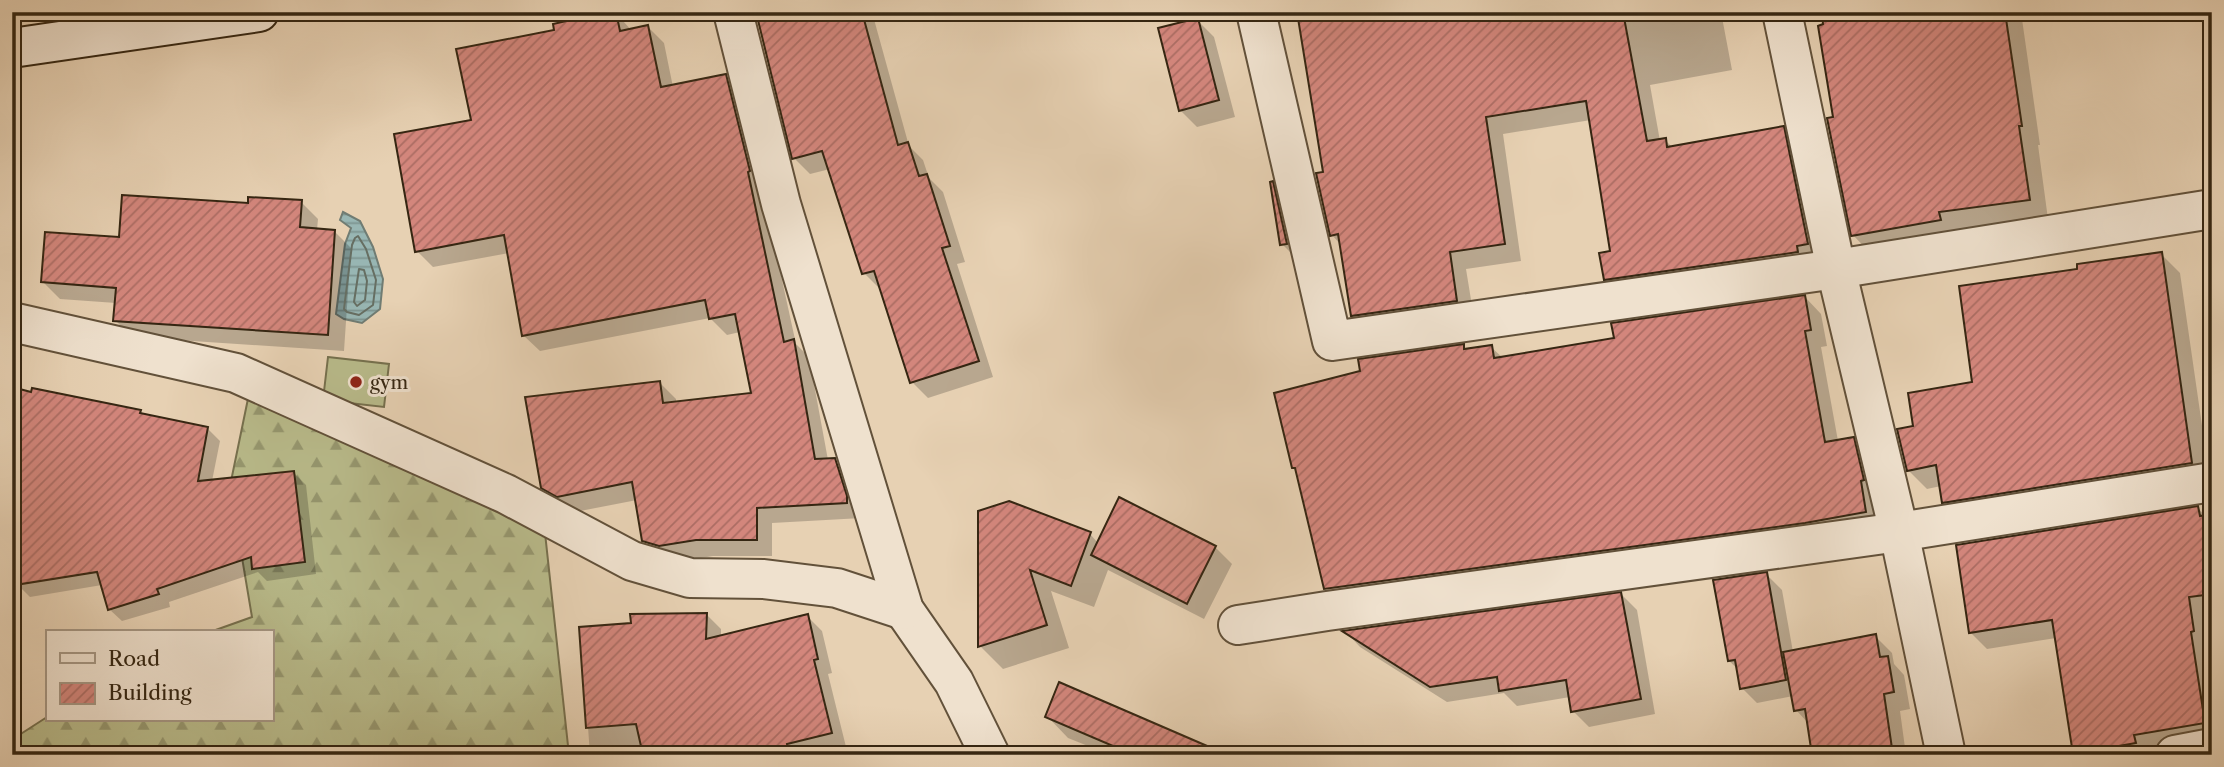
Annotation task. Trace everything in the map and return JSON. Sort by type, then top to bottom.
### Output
[{"type":"street","points":[[12,48],[259,12]]},
{"type":"street","points":[[733,12],[781,204],[855,439],[904,610],[954,682],[990,755]]},
{"type":"street","points":[[1256,12],[1332,341],[1836,270],[2212,209]]},
{"type":"street","points":[[1782,12],[1836,270],[1899,532],[1946,755]]},
{"type":"street","points":[[12,322],[236,373],[506,494],[632,561],[690,578],[764,579],[838,588],[904,610]]},
{"type":"street","points":[[1238,625],[1899,532],[2212,482]]},
{"type":"street","points":[[2175,755],[2212,748]]},
{"type":"green space","name":"gym","points":[[328,357],[389,364],[384,407],[323,400]]},
{"type":"green space","points":[[250,389],[545,533],[569,755],[12,755],[13,739],[46,718],[46,722],[273,722],[273,630],[216,630],[252,617],[230,486]]},
{"type":"water","points":[[343,212],[360,221],[373,247],[383,279],[380,309],[362,323],[344,319],[336,314],[345,244],[351,228],[340,220]]},
{"type":"building","points":[[616,12],[620,31],[648,25],[661,87],[726,74],[750,171],[748,172],[784,342],[794,339],[815,459],[835,458],[847,496],[847,503],[757,508],[757,540],[696,540],[659,546],[642,541],[632,482],[557,497],[541,488],[525,397],[660,381],[663,403],[751,393],[735,314],[709,319],[705,300],[522,336],[504,235],[415,252],[394,134],[471,120],[456,49],[554,30],[553,24]]},
{"type":"building","points":[[756,12],[862,12],[898,145],[908,142],[919,176],[927,174],[950,246],[942,248],[979,361],[910,383],[874,271],[862,274],[822,151],[792,159]]},
{"type":"building","points":[[1297,12],[1623,12],[1647,141],[1666,138],[1667,147],[1784,126],[1808,244],[1797,246],[1798,252],[1604,280],[1599,253],[1610,251],[1586,101],[1486,117],[1505,244],[1450,252],[1457,301],[1351,316],[1338,234],[1330,236],[1316,173],[1323,172]]},
{"type":"building","points":[[1822,12],[2005,12],[2030,200],[1939,212],[1941,220],[1851,236],[1827,118],[1833,117],[1818,26],[1823,24]]},
{"type":"building","points":[[1198,18],[1219,100],[1179,111],[1158,28]]},
{"type":"building","points":[[1273,181],[1287,244],[1280,245],[1270,182]]},
{"type":"building","points":[[122,195],[248,203],[248,197],[302,200],[300,227],[335,230],[328,335],[113,321],[116,288],[41,282],[45,232],[119,237]]},
{"type":"building","points":[[2162,252],[2192,463],[1942,503],[1936,465],[1907,471],[1897,429],[1913,426],[1908,393],[1972,382],[1959,286],[2077,269],[2077,264]]},
{"type":"building","points":[[1805,295],[1811,330],[1805,331],[1825,442],[1854,437],[1864,480],[1861,481],[1866,512],[1805,523],[1324,589],[1274,393],[1360,371],[1358,359],[1464,344],[1464,349],[1492,345],[1494,358],[1614,338],[1611,323]]},
{"type":"building","points":[[12,387],[31,392],[32,388],[141,410],[140,413],[208,427],[198,481],[294,471],[305,562],[252,569],[251,557],[157,589],[159,594],[108,610],[97,572],[15,585],[12,564]]},
{"type":"building","points":[[1119,497],[1216,546],[1187,604],[1091,555]]},
{"type":"building","points":[[1009,501],[1091,532],[1071,586],[1030,570],[1047,625],[978,647],[978,511]]},
{"type":"building","points":[[2198,506],[2200,516],[2212,514],[2212,594],[2189,597],[2194,631],[2191,632],[2205,723],[2134,735],[2136,743],[2073,754],[2052,620],[1969,633],[1956,545]]},
{"type":"building","points":[[1767,572],[1786,680],[1740,689],[1735,660],[1728,661],[1713,580]]},
{"type":"building","points":[[1621,592],[1641,699],[1571,712],[1566,680],[1499,691],[1497,677],[1430,687],[1342,631]]},
{"type":"building","points":[[707,613],[706,639],[808,614],[818,659],[814,660],[832,733],[787,744],[789,755],[643,755],[636,724],[586,728],[579,627],[631,623],[630,614]]},
{"type":"building","points":[[1876,634],[1880,657],[1888,656],[1894,692],[1884,694],[1893,755],[1812,755],[1805,709],[1794,711],[1783,652]]},
{"type":"building","points":[[1059,682],[1228,755],[1134,755],[1045,717]]},
{"type":"place","name":"gym","points":[[356,382]]}]
